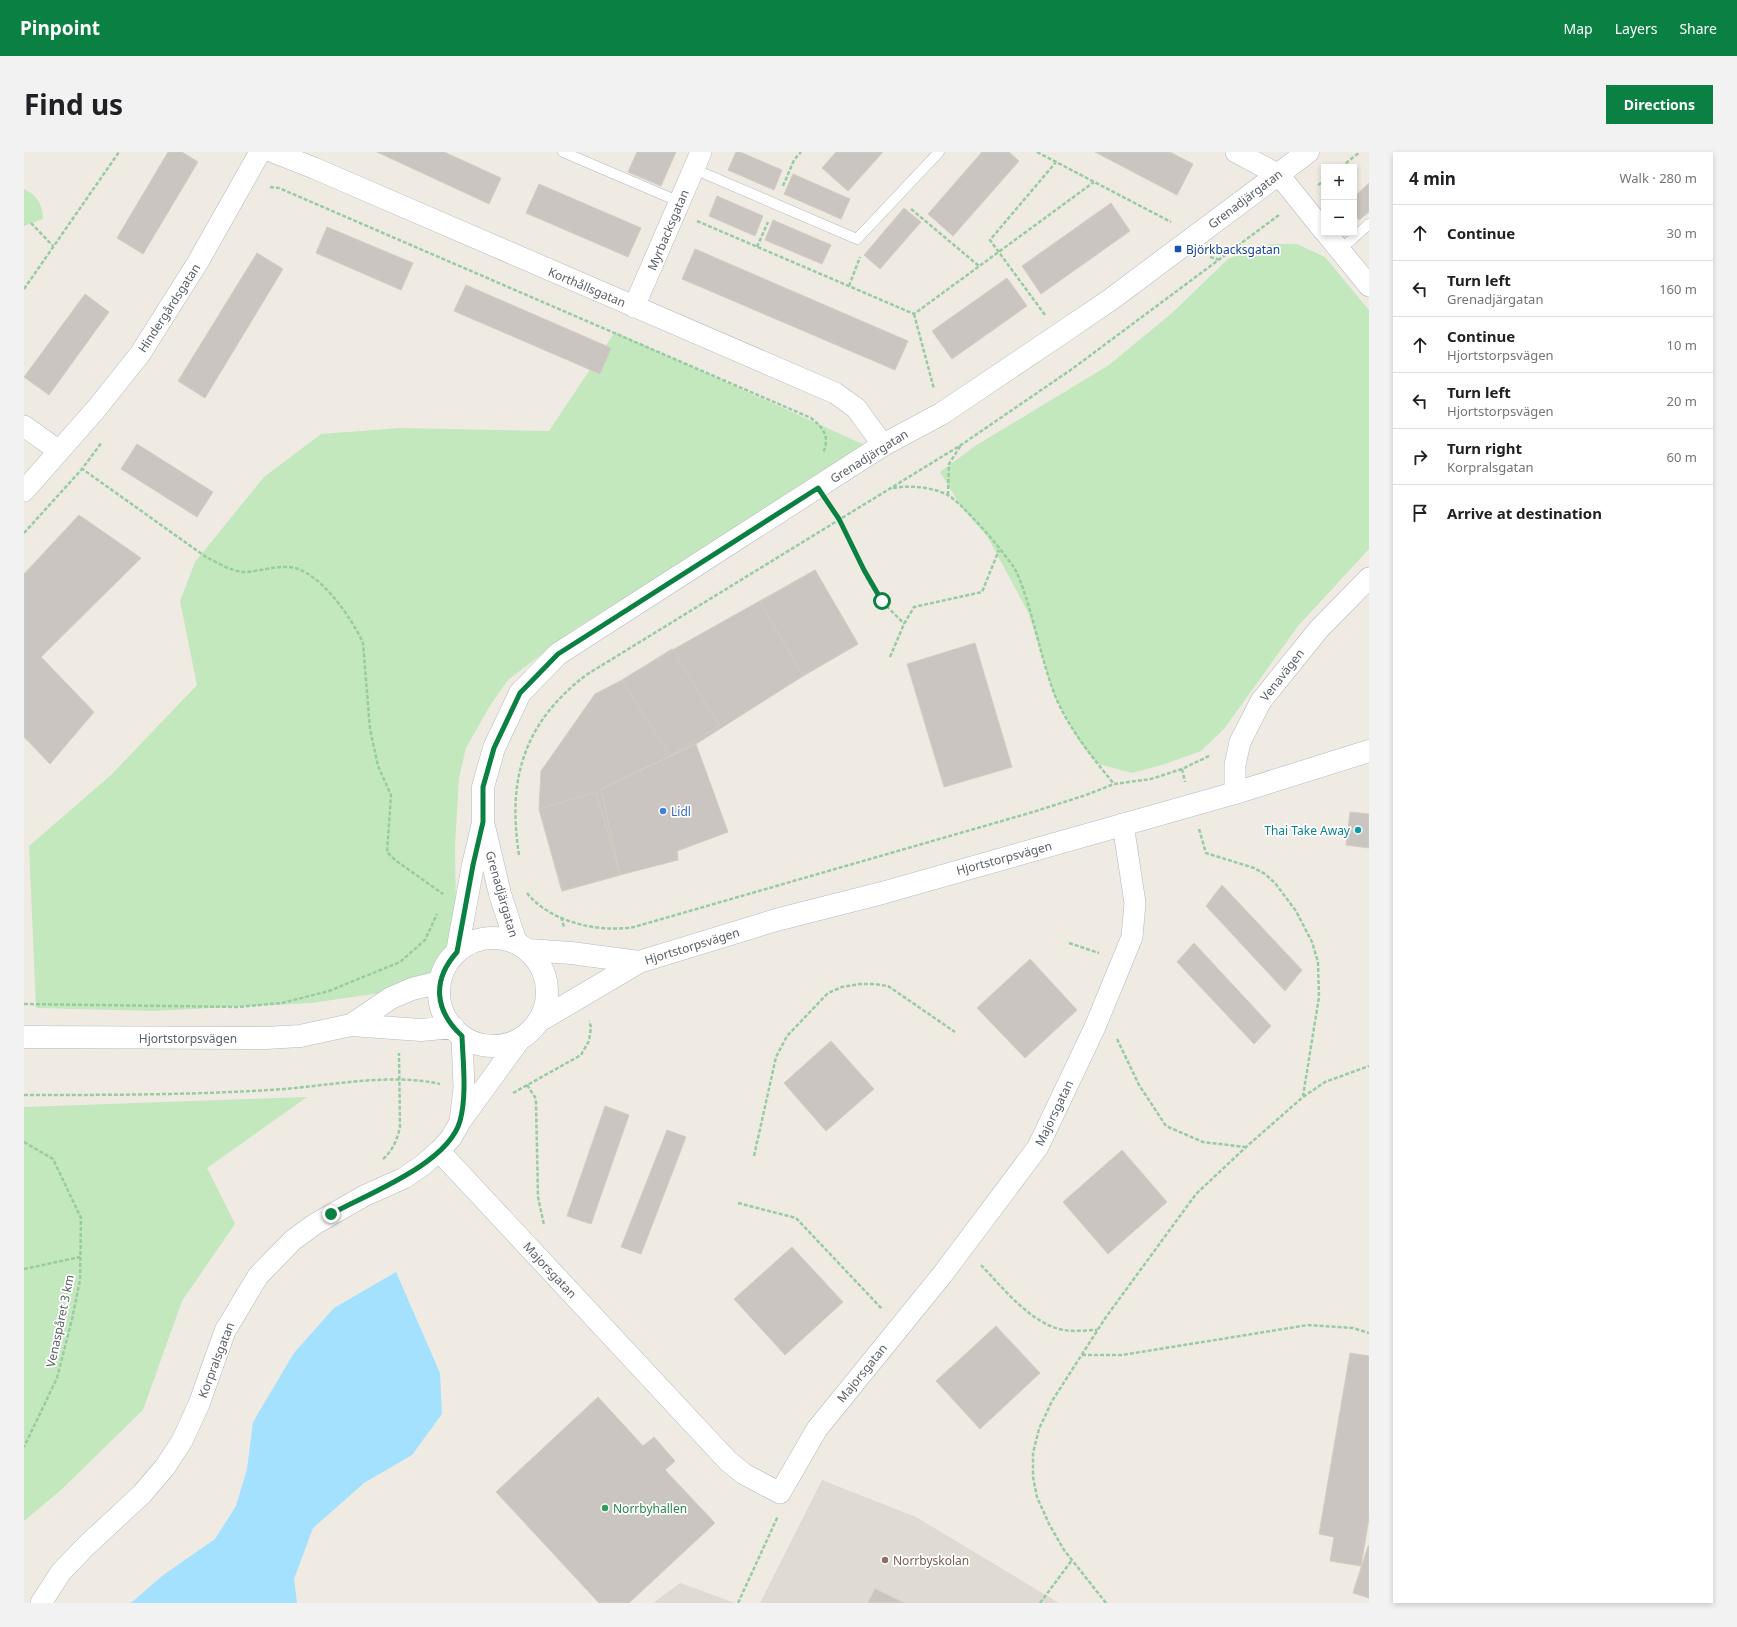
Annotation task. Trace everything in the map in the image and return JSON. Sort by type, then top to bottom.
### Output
[{"type":"street","name":"Hindergårdsgatan","points":[[24,491],[97,408],[140,354],[198,262],[260,152]]},
{"type":"street","name":"Korthållsgatan","points":[[273,152],[314,168],[835,393],[856,408],[883,446]]},
{"type":"street","points":[[1236,152],[1249,157],[1279,175],[1321,227]]},
{"type":"street","name":"Grenadjärgatan","points":[[457,952],[473,865],[483,822],[483,787],[494,748],[520,693],[558,654],[883,446],[941,414],[1060,334],[1196,236],[1308,152]]},
{"type":"street","name":"Myrbacksgatan","points":[[634,307],[698,161]]},
{"type":"street","points":[[1328,236],[1369,286]]},
{"type":"street","points":[[24,426],[59,451]]},
{"type":"street","name":"Venavägen","points":[[1235,793],[1235,765],[1240,742],[1266,695],[1319,629],[1369,578]]},
{"type":"street","name":"Hjortstorpsvägen","points":[[639,962],[522,946],[503,938],[477,940],[457,952],[446,966],[440,982],[441,1006],[458,1031],[473,1042],[497,1046],[521,1038],[539,1021],[639,962],[776,920],[882,893],[1235,793],[1369,751]]},
{"type":"street","name":"Grenadjärgatan","points":[[483,822],[500,894],[522,946]]},
{"type":"street","name":"Majorsgatan","points":[[438,1151],[728,1461],[744,1474],[780,1493],[817,1429],[942,1275],[1038,1147],[1102,1008],[1132,937],[1135,903],[1123,824]]},
{"type":"street","name":"Hjortstorpsvägen","points":[[522,946],[537,960],[544,973],[547,986],[544,1010],[539,1021]]},
{"type":"street","name":"Hjortstorpsvägen","points":[[351,1025],[391,998],[412,989],[440,982]]},
{"type":"street","name":"Hjortstorpsvägen","points":[[24,1037],[266,1038],[300,1036],[351,1025],[458,1031]]},
{"type":"street","name":"Korpralsgatan","points":[[458,1031],[464,1088],[460,1122]]},
{"type":"street","name":"Korpralsgatan","points":[[41,1603],[61,1572],[86,1546],[142,1494],[178,1447],[199,1404],[225,1331],[258,1276],[293,1240],[315,1224],[364,1196],[404,1178],[423,1165],[451,1138],[460,1122],[521,1038]]},
{"type":"lane","points":[[563,152],[678,207]]},
{"type":"lane","points":[[698,161],[857,239],[939,152]]},
{"type":"lane","points":[[1340,250],[1369,224]]},
{"type":"path","points":[[24,289],[119,152]]},
{"type":"path","points":[[1037,152],[1196,236]]},
{"type":"path","points":[[1345,164],[1360,152]]},
{"type":"path","points":[[1056,162],[990,240],[1060,334]]},
{"type":"path","points":[[914,314],[1094,182]]},
{"type":"path","points":[[519,858],[517,843],[516,799],[522,759],[530,738],[552,705],[567,689],[586,675],[961,445],[1066,373],[1321,183]]},
{"type":"path","points":[[269,187],[279,188],[811,418],[822,426],[827,438],[823,455]]},
{"type":"path","points":[[897,197],[979,266]]},
{"type":"path","points":[[678,207],[849,286],[914,314]]},
{"type":"path","points":[[31,223],[53,246]]},
{"type":"path","points":[[849,286],[860,259],[857,239]]},
{"type":"path","points":[[914,314],[941,414]]},
{"type":"path","points":[[24,533],[82,469],[106,438]]},
{"type":"path","points":[[948,495],[949,464],[961,445]]},
{"type":"path","points":[[59,451],[82,469],[206,556],[226,568],[242,572],[289,567],[303,570],[318,580],[339,605],[358,632],[363,643],[368,687],[370,729],[378,766],[391,795],[386,852],[446,896]]},
{"type":"path","points":[[890,488],[905,486],[928,488],[948,495],[989,535],[1016,572],[1047,672],[1057,699],[1086,750],[1114,784]]},
{"type":"path","points":[[818,488],[839,519],[864,570],[882,601],[904,624]]},
{"type":"path","points":[[890,657],[904,624],[914,607],[982,592],[999,549]]},
{"type":"path","points":[[525,887],[534,902],[561,917],[586,926],[605,929],[619,930],[634,927],[1033,812],[1086,795],[1114,784],[1151,779],[1182,769],[1240,742]]},
{"type":"path","points":[[1199,830],[1206,853],[1254,868],[1275,883],[1296,911],[1312,942],[1318,962],[1319,997],[1303,1097]]},
{"type":"path","points":[[24,1004],[237,1007],[282,1003],[329,991],[400,962],[426,940],[438,910]]},
{"type":"path","points":[[1069,943],[1122,960]]},
{"type":"path","points":[[754,1156],[776,1057],[786,1036],[828,993],[842,986],[874,984],[888,986],[955,1032]]},
{"type":"path","points":[[1102,1008],[1139,1085],[1166,1126],[1204,1142],[1246,1147]]},
{"type":"path","points":[[1106,1603],[1072,1560],[1049,1524],[1037,1497],[1033,1477],[1033,1454],[1039,1429],[1052,1401],[1098,1330],[1196,1194],[1246,1147],[1303,1097],[1325,1082],[1369,1066]]},
{"type":"path","points":[[24,1095],[284,1089],[345,1082],[399,1080]]},
{"type":"path","points":[[527,1085],[535,1097],[536,1103],[538,1198],[541,1220],[546,1231]]},
{"type":"path","name":"Venaspåret 3 km","points":[[24,1142],[53,1159],[81,1218],[80,1280],[72,1319],[57,1378],[24,1447]]},
{"type":"path","points":[[738,1203],[796,1218],[861,1285],[898,1328]]},
{"type":"path","points":[[964,1246],[1009,1295],[1030,1313],[1048,1324],[1064,1330],[1098,1330]]},
{"type":"path","points":[[24,1269],[80,1257]]},
{"type":"path","points":[[1082,1355],[1122,1354],[1308,1325],[1353,1328],[1369,1333]]},
{"type":"path","points":[[738,1603],[777,1520],[780,1493]]},
{"type":"path","points":[[1040,1603],[1072,1560]]},
{"type":"shaded area","name":"Norrbyskolan","points":[[822,1480],[916,1517],[1059,1603],[760,1603]]},
{"type":"shaded area","points":[[680,1583],[735,1603],[653,1603]]},
{"type":"green space","points":[[24,189],[36,197],[42,209],[43,219],[24,226]]},
{"type":"green space","points":[[1270,244],[1297,244],[1325,257],[1369,310],[1369,549],[1298,626],[1224,729],[1201,751],[1165,764],[1132,773],[1098,764],[1079,741],[1054,695],[1029,614],[987,536],[962,508],[940,472],[975,446],[1109,365],[1172,313],[1228,259]]},
{"type":"green space","points":[[615,332],[867,446],[576,628],[508,680],[491,704],[466,748],[459,778],[455,846],[456,916],[449,959],[430,986],[311,1003],[154,1011],[36,1008],[29,846],[111,775],[197,685],[180,601],[195,562],[264,477],[321,434],[400,428],[549,431]]},
{"type":"green space","points":[[307,1097],[207,1168],[235,1224],[182,1301],[143,1410],[61,1490],[24,1521],[24,1107]]},
{"type":"water","points":[[396,1272],[440,1373],[442,1414],[412,1455],[364,1483],[313,1528],[294,1579],[297,1603],[131,1603],[162,1576],[215,1539],[236,1506],[247,1469],[253,1422],[294,1353],[334,1308]]},
{"type":"building","points":[[168,152],[182,152],[198,162],[143,254],[117,238]]},
{"type":"building","points":[[377,152],[444,152],[501,178],[489,204]]},
{"type":"building","points":[[637,152],[676,152],[661,186],[628,172]]},
{"type":"building","points":[[736,152],[740,152],[782,170],[774,190],[728,170]]},
{"type":"building","points":[[836,152],[883,152],[848,191],[822,168]]},
{"type":"building","points":[[982,152],[1009,152],[1019,161],[953,236],[928,214]]},
{"type":"building","points":[[1095,152],[1170,152],[1193,164],[1177,195]]},
{"type":"building","points":[[793,174],[850,199],[841,219],[784,194]]},
{"type":"building","points":[[1369,183],[1369,212],[1359,220],[1357,218],[1357,194]]},
{"type":"building","points":[[539,184],[641,228],[628,257],[526,213]]},
{"type":"building","points":[[717,196],[763,216],[755,236],[709,216]]},
{"type":"building","points":[[1111,203],[1130,231],[1041,294],[1022,266]]},
{"type":"building","points":[[904,208],[921,222],[880,269],[864,255]]},
{"type":"building","points":[[773,220],[831,245],[822,264],[765,240]]},
{"type":"building","points":[[327,227],[413,263],[401,290],[316,253]]},
{"type":"building","points":[[695,249],[908,341],[895,370],[682,279]]},
{"type":"building","points":[[257,253],[283,269],[205,398],[178,381]]},
{"type":"building","points":[[1007,278],[1027,306],[952,359],[932,331]]},
{"type":"building","points":[[466,285],[611,348],[600,374],[454,311]]},
{"type":"building","points":[[85,294],[109,312],[49,395],[24,377]]},
{"type":"building","points":[[137,444],[213,492],[197,517],[121,469]]},
{"type":"building","points":[[79,515],[141,558],[41,657],[94,712],[50,764],[24,737],[24,574]]},
{"type":"building","points":[[815,570],[858,644],[803,676],[760,602]]},
{"type":"building","points":[[815,570],[858,644],[803,676],[696,744],[601,789],[620,875],[562,891],[539,809],[541,771],[595,694]]},
{"type":"building","points":[[975,643],[1012,767],[944,787],[907,664]]},
{"type":"building","points":[[672,649],[719,725],[670,756],[622,680]]},
{"type":"building","name":"Lidl","points":[[696,744],[728,832],[677,851],[678,860],[620,875],[601,789]]},
{"type":"building","points":[[596,792],[620,875],[562,891],[539,809]]},
{"type":"building","name":"Thai Take Away","points":[[1350,812],[1369,814],[1369,848],[1346,845]]},
{"type":"building","points":[[1222,885],[1302,970],[1285,991],[1206,906]]},
{"type":"building","points":[[1194,943],[1271,1026],[1254,1044],[1177,962]]},
{"type":"building","points":[[1030,959],[1077,1010],[1025,1058],[977,1008]]},
{"type":"building","points":[[831,1041],[874,1089],[826,1131],[784,1083]]},
{"type":"building","points":[[605,1106],[629,1115],[591,1224],[567,1216]]},
{"type":"building","points":[[667,1130],[686,1137],[641,1254],[621,1247]]},
{"type":"building","points":[[1122,1150],[1167,1202],[1108,1254],[1063,1202]]},
{"type":"building","points":[[792,1247],[843,1302],[785,1355],[734,1299]]},
{"type":"building","points":[[996,1326],[1040,1373],[980,1429],[936,1381]]},
{"type":"building","points":[[1350,1353],[1369,1356],[1369,1518],[1361,1566],[1330,1561],[1334,1537],[1319,1534]]},
{"type":"building","name":"Norrbyhallen","points":[[598,1397],[643,1446],[654,1437],[675,1461],[665,1470],[715,1523],[629,1603],[599,1603],[496,1492]]},
{"type":"building","points":[[1369,1546],[1369,1598],[1353,1593]]},
{"type":"building","points":[[875,1589],[904,1603],[868,1603]]},
{"type":"place","name":"Björkbacksgatan","points":[[1178,249]]},
{"type":"place","name":"Lidl","points":[[663,811]]},
{"type":"place","name":"Thai Take Away","points":[[1358,830]]},
{"type":"place","name":"Norrbyhallen","points":[[605,1508]]},
{"type":"place","name":"Norrbyskolan","points":[[885,1560]]},
{"type":"route","points":[[331,1214],[364,1196],[404,1178],[423,1165],[451,1138],[460,1122],[464,1088],[462,1036],[446,1017],[441,1006],[440,982],[449,961],[457,952],[473,865],[483,822],[483,787],[494,748],[520,693],[558,654],[818,488],[839,519],[864,570],[882,601]]}]
